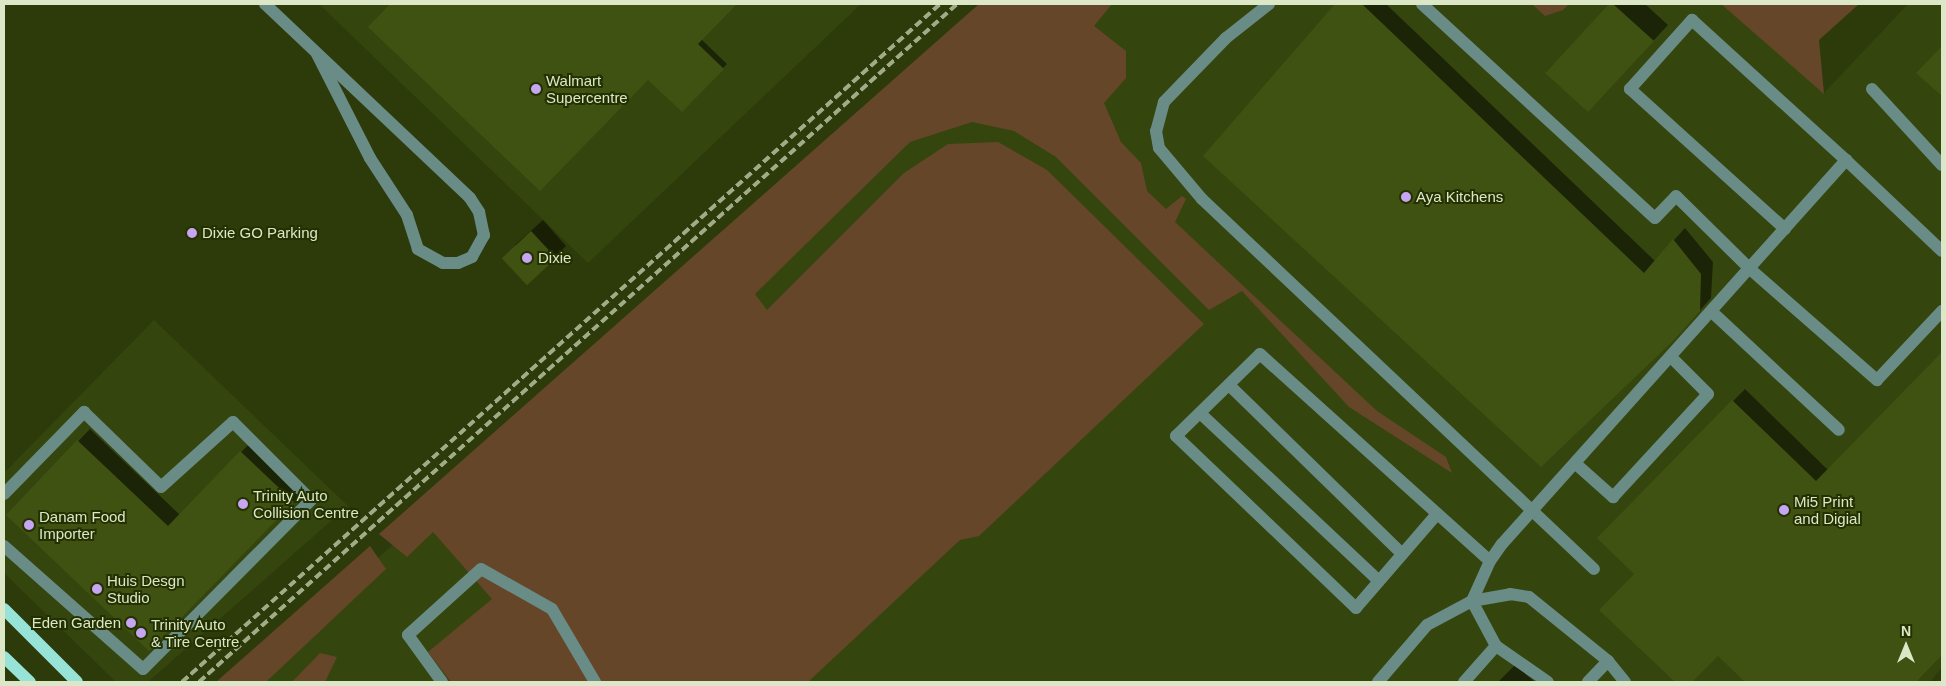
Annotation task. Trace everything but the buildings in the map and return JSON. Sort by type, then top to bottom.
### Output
[{"type":"main road","points":[[4,610],[76,682]]},
{"type":"main road","points":[[4,657],[30,682]]},
{"type":"street","points":[[265,4],[470,198],[479,212],[484,235],[472,257],[458,263],[443,263],[418,249],[407,215],[370,158],[317,54]]},
{"type":"street","points":[[1269,4],[1226,38],[1164,102],[1156,130],[1159,148],[1202,199],[1460,445],[1534,510],[1594,569]]},
{"type":"street","points":[[1422,4],[1655,218],[1676,196],[1750,269],[1877,380],[1942,312]]},
{"type":"street","points":[[1785,229],[1630,89],[1692,20],[1846,160],[1942,251]]},
{"type":"street","points":[[1872,90],[1942,165]]},
{"type":"street","points":[[1472,601],[1490,561],[1846,160]]},
{"type":"street","points":[[1712,312],[1839,430]]},
{"type":"street","points":[[1437,514],[1356,608],[1176,436],[1260,354],[1490,561]]},
{"type":"street","points":[[1576,464],[1613,496],[1708,394],[1672,357]]},
{"type":"street","points":[[1229,385],[1402,554]]},
{"type":"street","points":[[4,494],[84,412],[161,487],[233,422],[311,500],[143,669],[4,546]]},
{"type":"street","points":[[1200,414],[1379,581]]},
{"type":"street","points":[[442,682],[408,635],[481,569],[552,609],[595,682]]},
{"type":"street","points":[[1378,682],[1427,625],[1472,601],[1510,594],[1529,597],[1608,661],[1625,682]]},
{"type":"street","points":[[1472,601],[1496,646],[1548,682]]},
{"type":"street","points":[[1464,682],[1496,646]]},
{"type":"street","points":[[1588,682],[1608,661]]},
{"type":"shaded area","points":[[319,4],[861,4],[588,263]]},
{"type":"shaded area","points":[[979,4],[1112,4],[1094,26],[1126,51],[1126,78],[1104,103],[1121,142],[1141,163],[1147,191],[1166,209],[1182,196],[1186,199],[1175,222],[1377,411],[1446,457],[1452,473],[1349,407],[1242,291],[1209,310],[1056,157],[1014,131],[972,122],[910,142],[755,294],[767,310],[904,173],[948,144],[998,142],[1047,170],[1204,324],[979,536],[960,540],[808,682],[451,682],[428,652],[492,599],[433,532],[407,557],[379,534]]},
{"type":"shaded area","points":[[1003,4],[1721,4],[1824,93],[1908,4],[1942,4],[1942,667],[1930,682],[238,682]]},
{"type":"shaded area","points":[[1532,4],[1569,4],[1563,10],[1545,16]]},
{"type":"shaded area","points":[[1721,4],[1859,4],[1819,40],[1824,94]]},
{"type":"shaded area","points":[[154,320],[348,506],[148,682],[116,682],[4,573],[4,473]]},
{"type":"shaded area","points":[[370,546],[386,569],[266,682],[216,682]]},
{"type":"shaded area","points":[[320,653],[337,657],[325,682],[292,682]]},
{"type":"railway","points":[[182,682],[940,4]]},
{"type":"railway","points":[[199,682],[957,4]]},
{"type":"place","name":"Walmart Supercentre","points":[[536,89]]},
{"type":"place","name":"Aya Kitchens","points":[[1406,197]]},
{"type":"place","name":"Dixie GO Parking","points":[[192,233]]},
{"type":"place","name":"Dixie","points":[[527,258]]},
{"type":"place","name":"Trinity Auto Collision Centre","points":[[243,504]]},
{"type":"place","name":"Mi5 Print and Digial","points":[[1784,510]]},
{"type":"place","name":"Danam Food Importer","points":[[29,525]]},
{"type":"place","name":"Huis Desgn Studio","points":[[97,589]]},
{"type":"place","name":"Eden Garden","points":[[131,623]]},
{"type":"place","name":"Trinity Auto & Tire Centre","points":[[141,633]]}]
